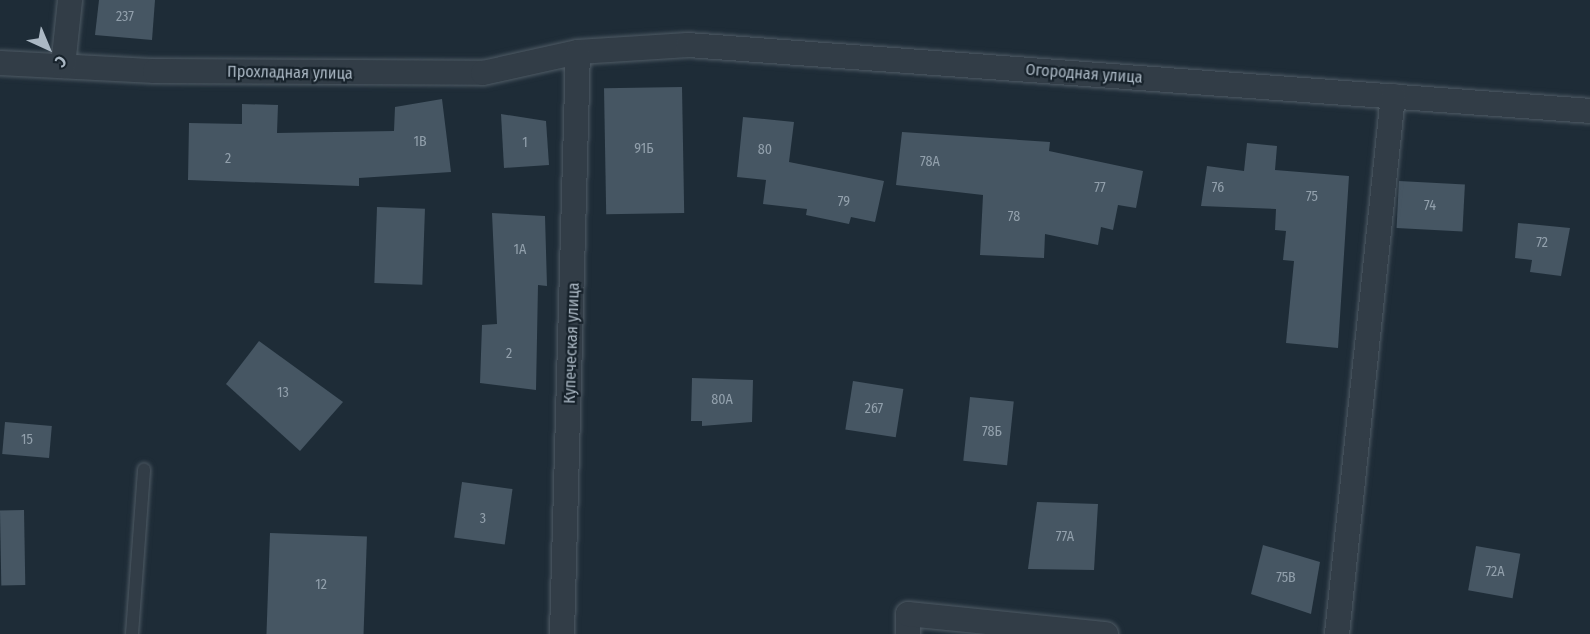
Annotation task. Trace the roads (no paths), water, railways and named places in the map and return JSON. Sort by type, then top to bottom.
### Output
[{"type":"street","points":[[63,66],[70,0]]},
{"type":"street","name":"Огородная улица","points":[[578,52],[688,45],[1590,111]]},
{"type":"street","name":"Прохладная улица","points":[[0,63],[473,73],[578,52]]},
{"type":"street","name":"Купеческая улица","points":[[562,634],[578,52]]},
{"type":"street","points":[[1337,634],[1393,96]]},
{"type":"street","points":[[908,634],[908,614],[1107,634]]},
{"type":"lane","points":[[132,634],[144,469]]}]
